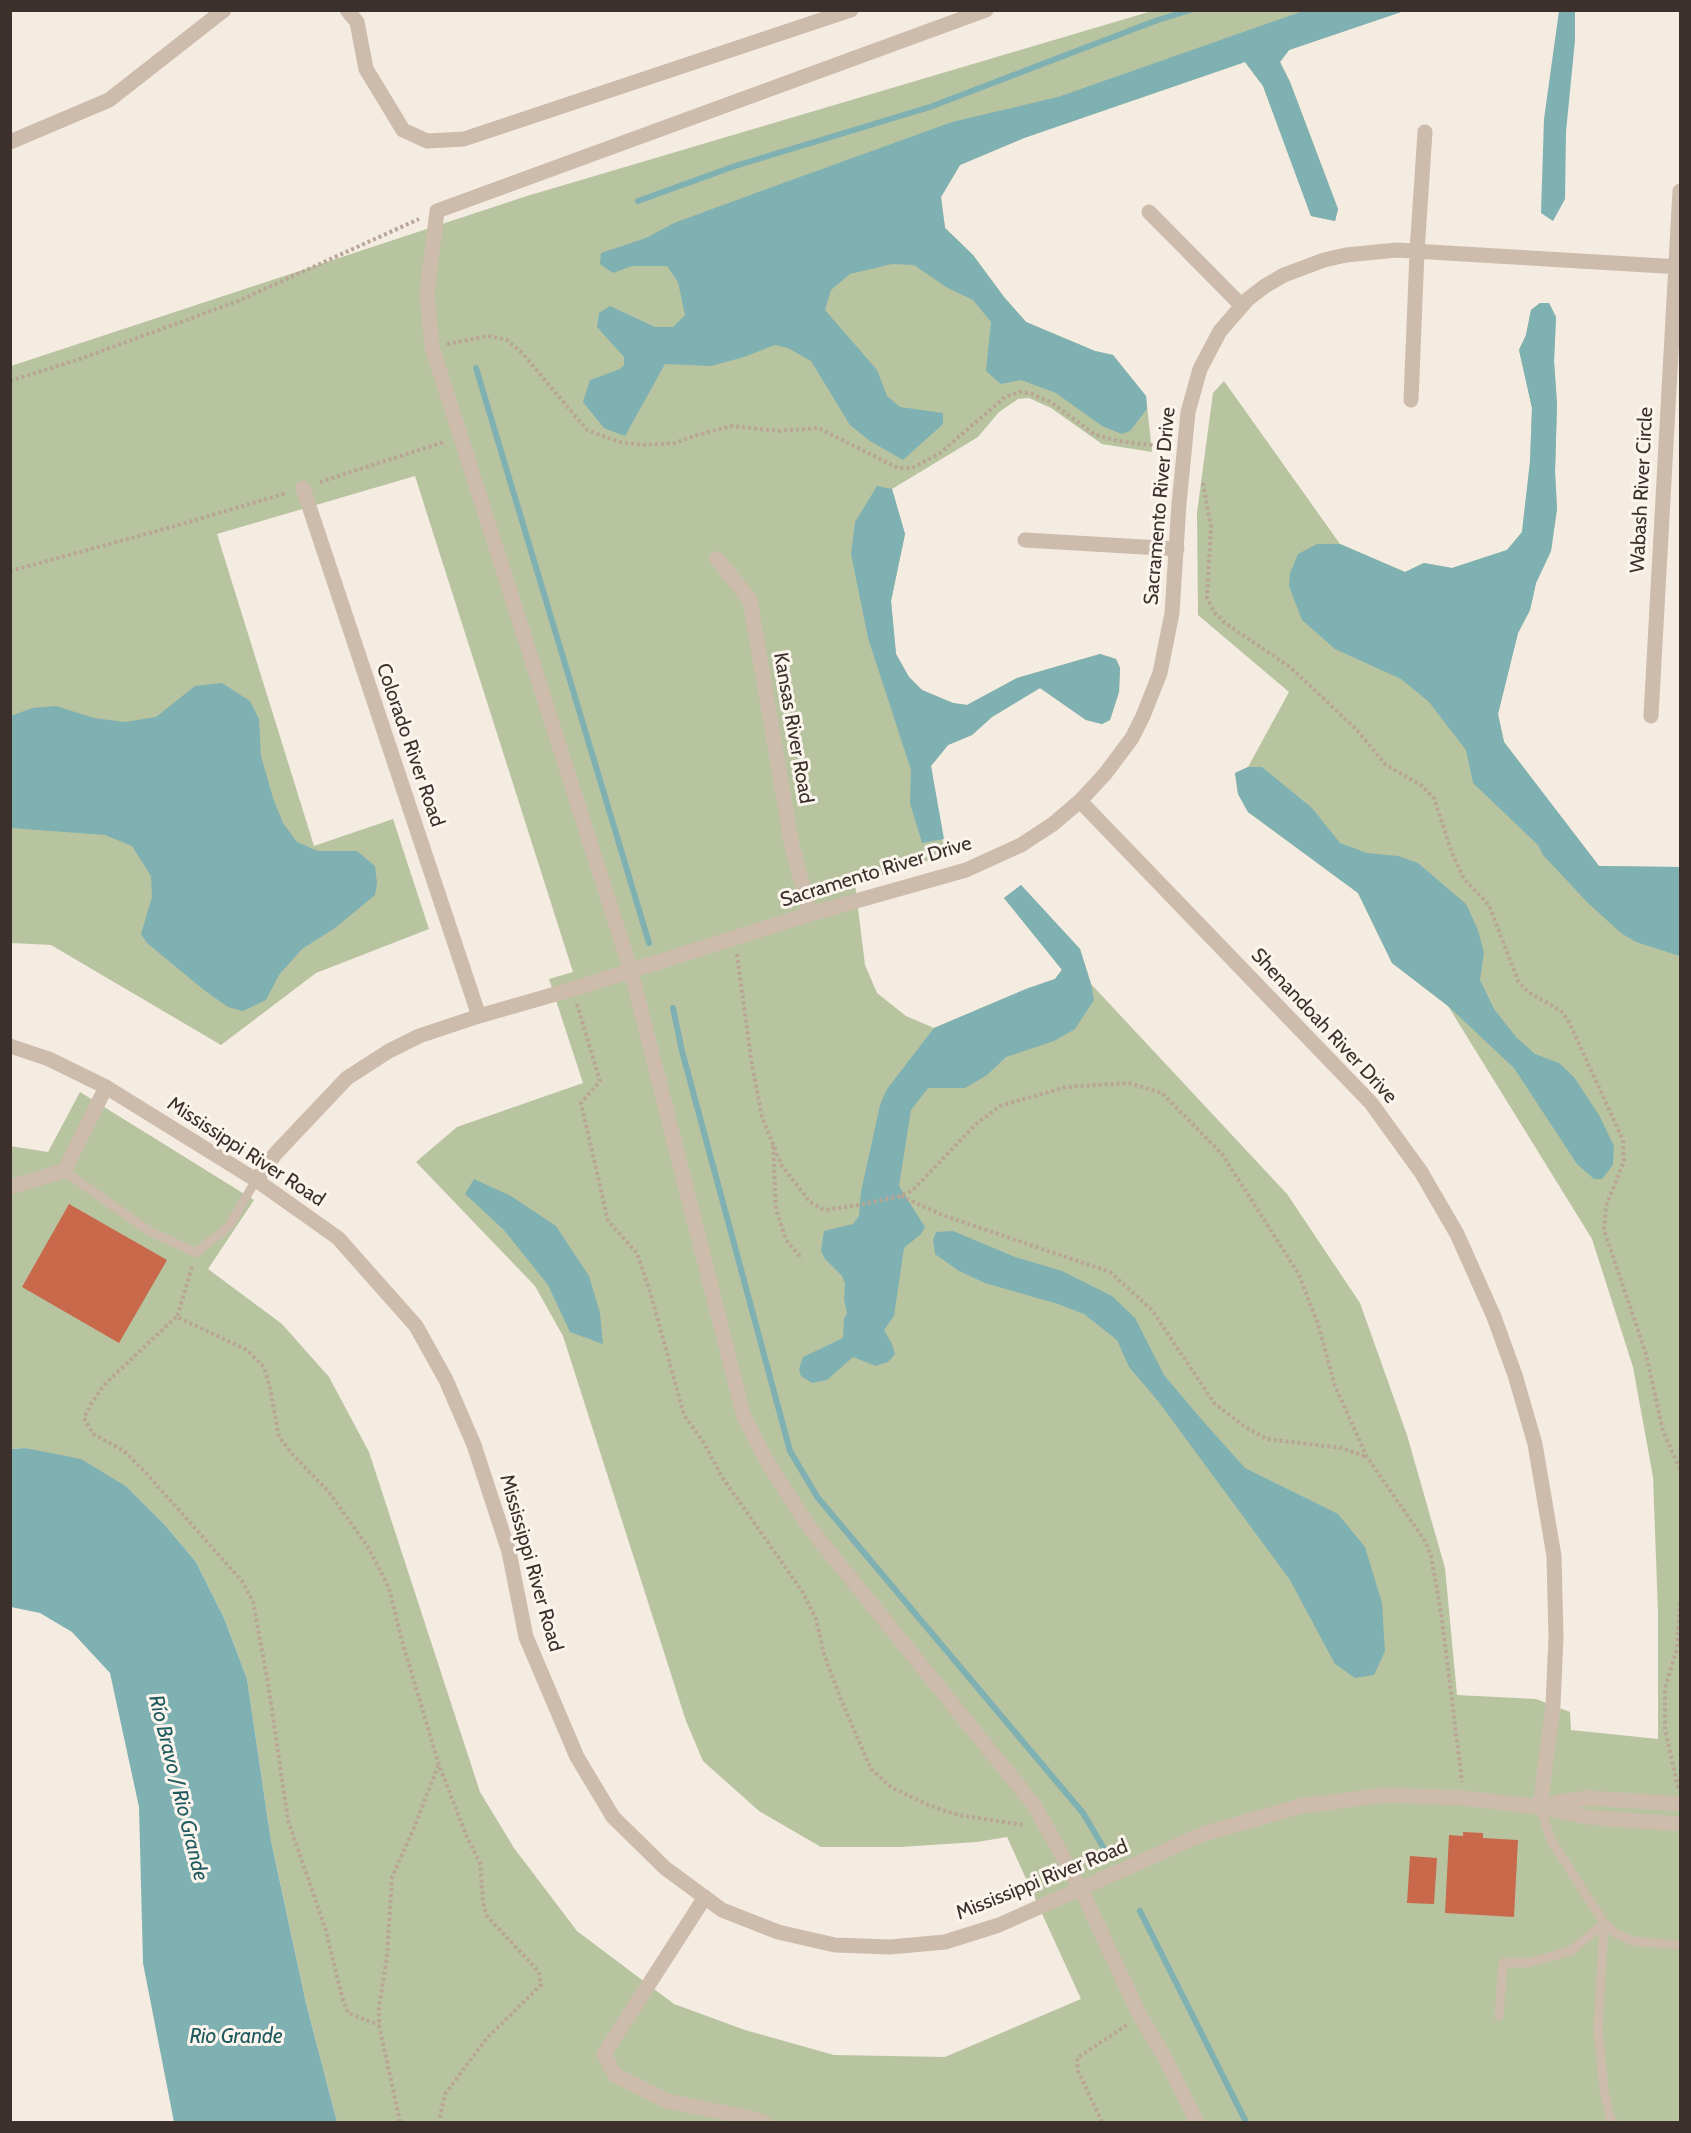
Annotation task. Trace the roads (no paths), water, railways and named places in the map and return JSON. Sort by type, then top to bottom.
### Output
[{"type":"street","points":[[10,142],[109,100],[225,10]]},
{"type":"street","points":[[347,10],[357,22],[366,69],[403,130],[427,141],[464,139],[851,10]]},
{"type":"street","points":[[986,10],[437,211],[427,293],[432,347],[631,971],[744,1417],[769,1466],[810,1528],[1034,1805],[1081,1888],[1140,2016],[1163,2054],[1197,2122]]},
{"type":"street","points":[[1411,400],[1425,132]]},
{"type":"street","name":"Wabash River Circle","points":[[1651,716],[1678,266],[1680,191]]},
{"type":"street","points":[[1149,212],[1242,306]]},
{"type":"street","name":"Sacramento River Drive","points":[[256,1180],[276,1153],[347,1078],[380,1056],[419,1036],[810,914],[966,870],[1021,845],[1053,824],[1080,801],[1132,738],[1160,673],[1172,613],[1186,423],[1193,390],[1220,331],[1242,306],[1265,286],[1305,266],[1346,255],[1373,252],[1417,252],[1678,266]]},
{"type":"street","name":"Colorado River Road","points":[[303,488],[479,1016]]},
{"type":"street","points":[[1025,540],[1177,549]]},
{"type":"street","name":"Kansas River Road","points":[[717,559],[750,600],[792,846],[810,914]]},
{"type":"street","name":"Shenandoah River Drive","points":[[1080,801],[1371,1103],[1421,1172],[1456,1234],[1494,1317],[1515,1375],[1535,1444],[1554,1556],[1556,1637],[1553,1705],[1540,1808]]},
{"type":"street","name":"Mississippi River Road","points":[[10,1046],[49,1059],[106,1087],[256,1180],[338,1238],[416,1326],[446,1380],[474,1445],[509,1552],[526,1637],[577,1757],[613,1817],[665,1868],[722,1910],[778,1932],[835,1945],[890,1947],[945,1942],[988,1928],[1203,1834],[1301,1806],[1386,1795],[1463,1798],[1587,1817],[1680,1824]]},
{"type":"street","points":[[10,1187],[64,1171],[106,1087]]},
{"type":"street","name":"Mississippi River Road","points":[[1540,1808],[1558,1802],[1589,1798],[1679,1797]]},
{"type":"street","points":[[705,1897],[604,2054],[615,2075],[666,2101],[763,2122]]},
{"type":"lane","points":[[64,1171],[148,1231],[196,1253],[229,1226],[256,1180]]},
{"type":"lane","points":[[1540,1808],[1551,1840],[1604,1923],[1615,1933],[1632,1941],[1680,1945]]},
{"type":"lane","points":[[1499,2016],[1503,1963],[1528,1963],[1571,1951],[1604,1923]]},
{"type":"lane","points":[[1604,1923],[1598,2030],[1604,2090],[1613,2122]]},
{"type":"water","points":[[1306,10],[1404,11],[1289,50],[1280,62],[1290,82],[1338,209],[1335,221],[1311,216],[1263,86],[1245,62],[1024,138],[960,165],[941,197],[945,228],[973,255],[1026,322],[1095,351],[1113,355],[1146,396],[1147,409],[1130,431],[1122,434],[1102,426],[1056,393],[1021,380],[1001,384],[986,371],[991,322],[973,300],[946,287],[914,265],[892,264],[850,274],[831,290],[825,310],[877,370],[887,396],[900,407],[943,413],[943,424],[903,460],[870,441],[850,425],[811,361],[788,348],[775,345],[711,366],[665,364],[625,436],[604,428],[583,402],[590,380],[620,369],[624,365],[624,357],[597,327],[599,313],[610,306],[655,327],[673,327],[685,315],[678,282],[667,266],[632,266],[613,273],[600,264],[601,253],[646,238],[674,223],[952,122],[1058,97]]},
{"type":"water","points":[[1559,11],[1575,11],[1575,40],[1566,132],[1565,199],[1553,221],[1541,213],[1544,119]]},
{"type":"water","points":[[1540,303],[1549,303],[1556,317],[1554,361],[1557,404],[1555,472],[1557,509],[1551,551],[1536,583],[1530,610],[1518,633],[1498,714],[1504,742],[1599,866],[1680,867],[1680,956],[1636,942],[1621,933],[1587,902],[1543,855],[1538,845],[1473,783],[1466,750],[1429,702],[1401,679],[1335,649],[1302,620],[1289,586],[1290,573],[1298,554],[1317,544],[1340,544],[1405,572],[1424,563],[1452,568],[1507,550],[1522,532],[1530,462],[1532,408],[1519,350],[1526,335],[1531,310]]},
{"type":"water","points":[[877,486],[892,489],[905,534],[891,601],[896,654],[909,677],[922,690],[953,703],[967,705],[1017,678],[1100,654],[1116,659],[1120,668],[1119,692],[1110,720],[1102,724],[1086,720],[1040,688],[992,717],[972,735],[948,745],[931,766],[944,839],[922,843],[910,803],[911,770],[868,638],[851,554],[855,522]]},
{"type":"water","points":[[222,683],[250,701],[259,719],[261,756],[273,798],[283,823],[297,842],[318,851],[357,851],[375,866],[377,883],[375,895],[335,928],[302,949],[279,975],[266,1000],[243,1011],[228,1007],[204,990],[147,943],[141,934],[152,897],[151,876],[132,846],[105,835],[11,828],[11,716],[32,708],[56,706],[94,718],[125,722],[156,717],[195,686]]},
{"type":"water","points":[[1248,767],[1262,767],[1312,808],[1340,843],[1367,853],[1398,856],[1418,863],[1466,904],[1478,930],[1484,953],[1480,980],[1494,1009],[1516,1037],[1535,1054],[1559,1063],[1574,1077],[1599,1115],[1614,1146],[1613,1165],[1602,1179],[1594,1179],[1577,1164],[1514,1068],[1448,1006],[1392,963],[1358,893],[1248,812],[1238,794],[1235,773]]},
{"type":"water","points":[[1021,885],[1080,949],[1094,1000],[1075,1029],[1054,1041],[1006,1057],[987,1075],[965,1088],[928,1088],[911,1110],[899,1186],[925,1227],[921,1234],[904,1248],[894,1316],[884,1330],[895,1354],[888,1362],[876,1366],[853,1357],[827,1380],[812,1383],[801,1376],[799,1369],[803,1357],[843,1338],[844,1319],[847,1313],[844,1299],[845,1283],[821,1251],[824,1231],[853,1224],[859,1216],[861,1192],[880,1105],[887,1089],[934,1028],[1055,979],[1062,970],[1004,898]]},
{"type":"water","points":[[474,1179],[511,1196],[556,1226],[589,1276],[600,1313],[603,1344],[570,1332],[548,1285],[504,1230],[465,1194]]},
{"type":"water","points":[[953,1231],[1015,1257],[1062,1271],[1112,1296],[1135,1318],[1164,1375],[1245,1468],[1338,1514],[1365,1547],[1382,1603],[1385,1651],[1374,1675],[1355,1678],[1335,1664],[1290,1580],[1158,1401],[1129,1367],[1117,1340],[1084,1314],[985,1283],[959,1271],[935,1254],[933,1240],[936,1232]]},
{"type":"water","name":"Rio Grande","points":[[25,1448],[81,1459],[127,1487],[164,1524],[196,1562],[224,1618],[247,1679],[271,1841],[306,2003],[337,2122],[174,2122],[143,1963],[139,1807],[110,1673],[72,1632],[40,1613],[11,1607],[11,1449]]},
{"type":"waterway","points":[[638,201],[735,166],[930,107],[1155,21],[1190,10]]},
{"type":"waterway","points":[[476,368],[649,943]]},
{"type":"waterway","points":[[673,1008],[682,1051],[790,1451],[818,1498],[1083,1813],[1109,1857]]},
{"type":"waterway","points":[[1140,1911],[1246,2122]]},
{"type":"water label","name":"Río Bravo / Rio Grande","points":[[178,1788]]}]
